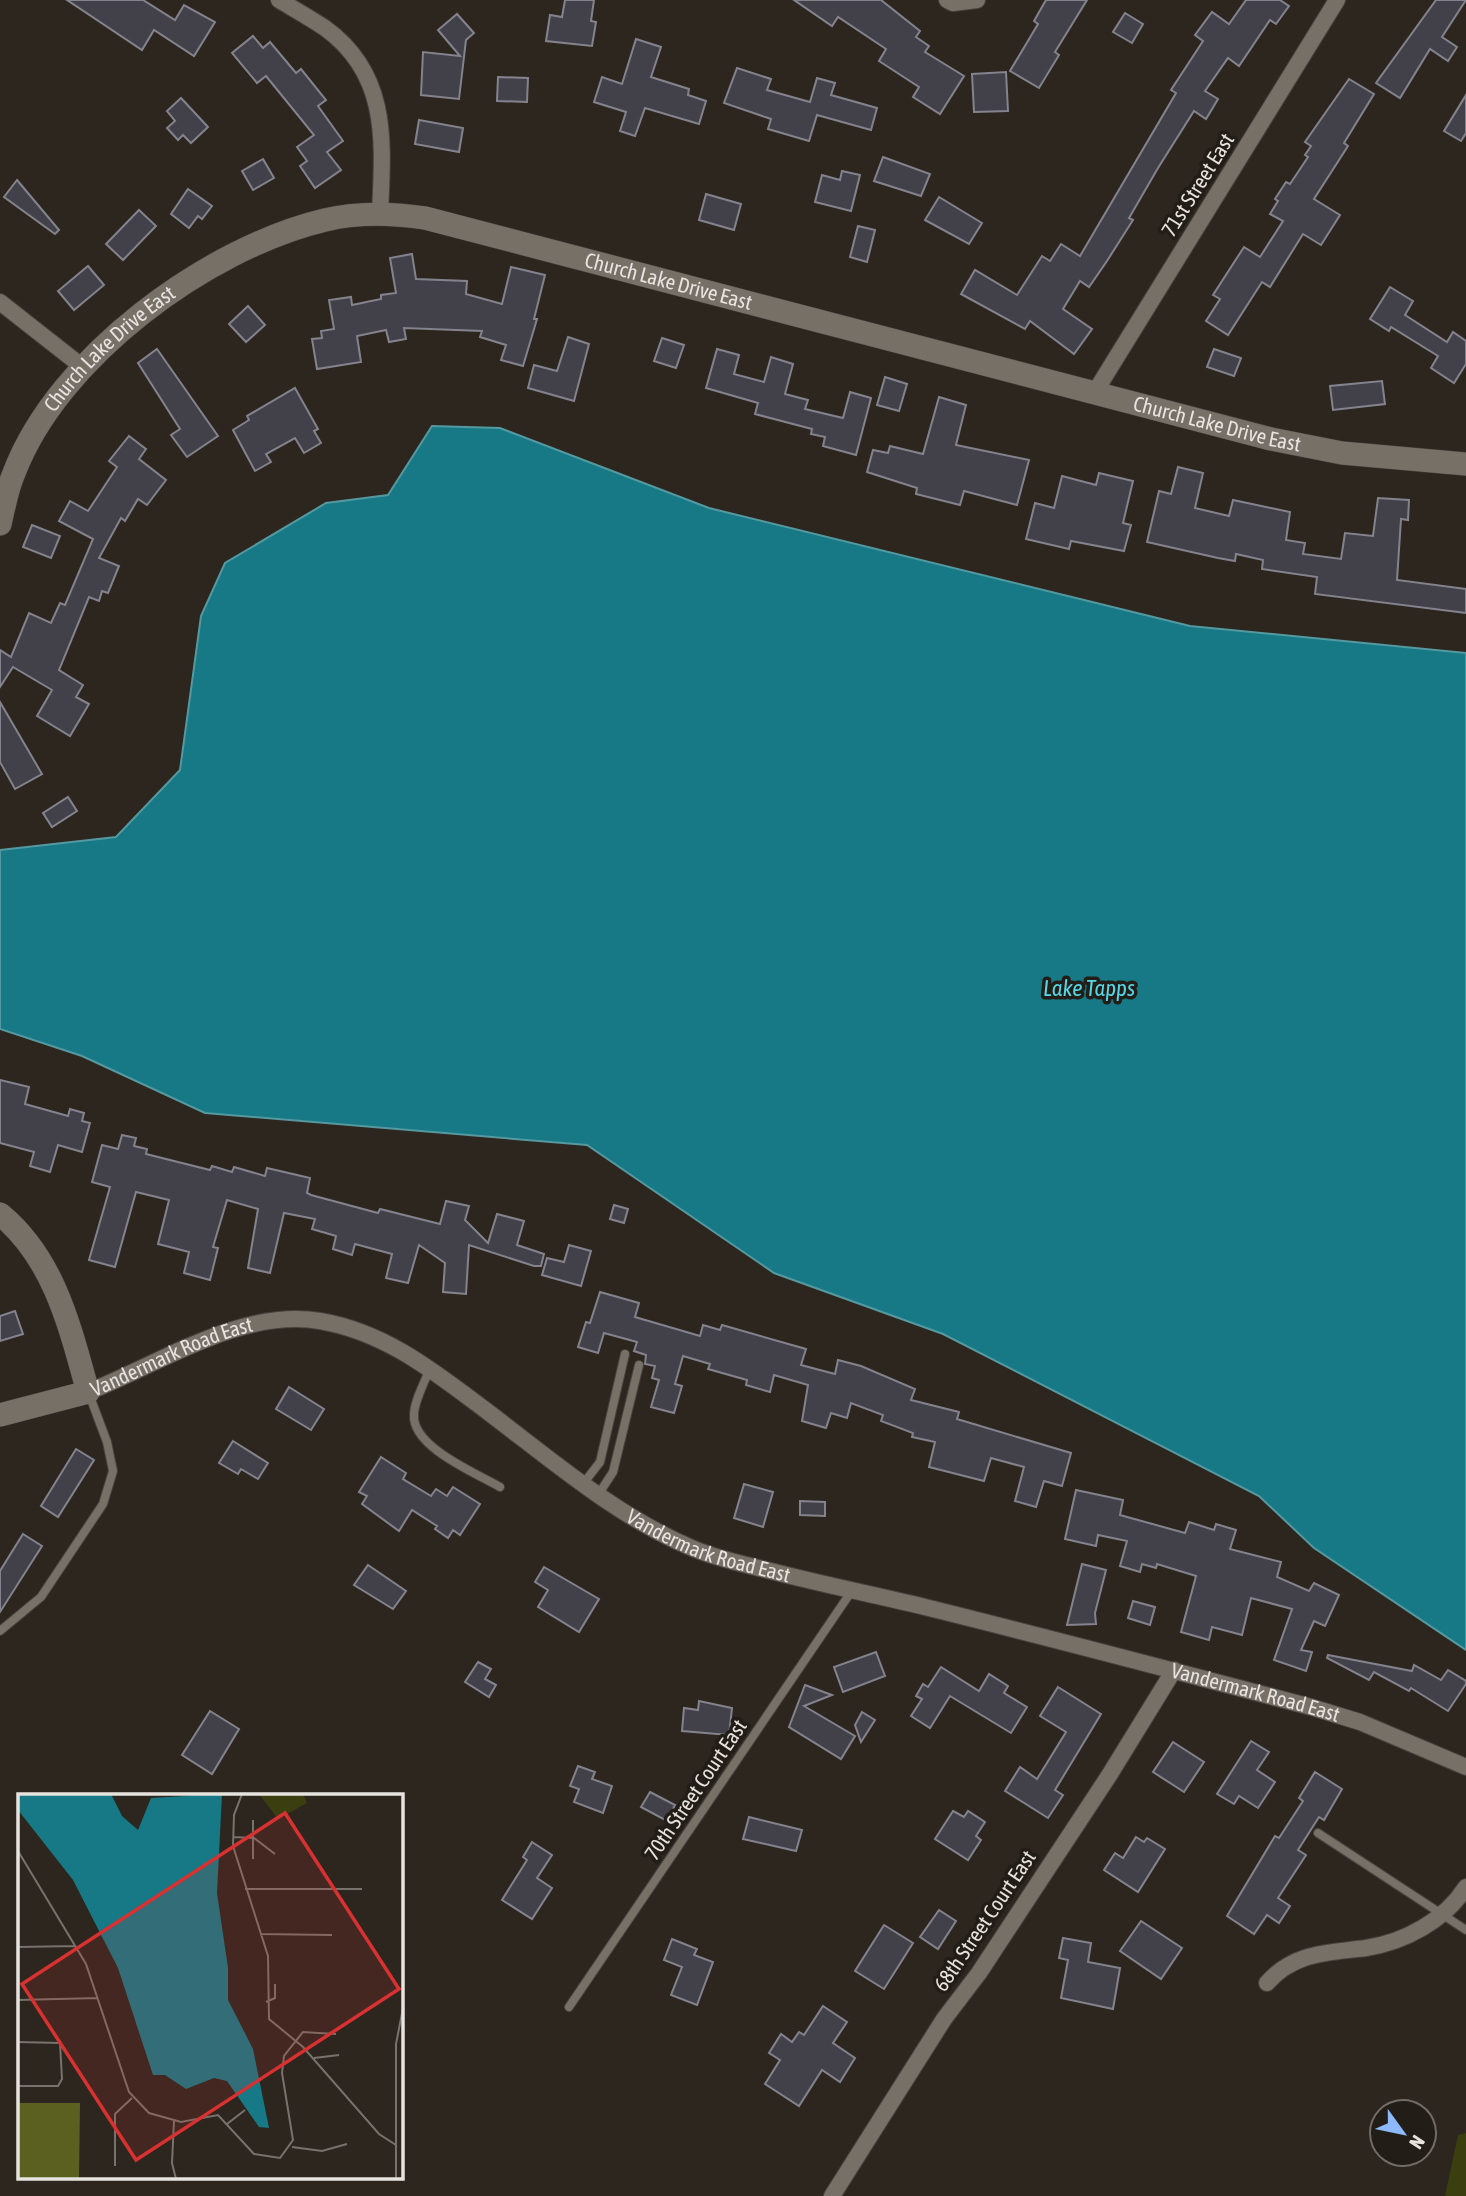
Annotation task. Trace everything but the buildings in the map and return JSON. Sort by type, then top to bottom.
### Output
[{"type":"street","points":[[279,0],[326,29],[347,50],[374,90],[379,107],[383,149],[380,214]]},
{"type":"street","points":[[947,0],[953,3],[976,1]]},
{"type":"street","name":"71st Street East","points":[[1095,392],[1337,0]]},
{"type":"street","name":"Church Lake Drive East","points":[[0,524],[13,473],[24,450],[66,388],[121,330],[150,307],[226,257],[273,235],[327,219],[380,214],[425,218],[844,330],[1271,439],[1342,453],[1466,464]]},
{"type":"street","points":[[0,302],[84,368]]},
{"type":"street","points":[[0,1214],[31,1246],[46,1267],[76,1347],[88,1392]]},
{"type":"street","name":"Vandermark Road East","points":[[0,1415],[88,1392],[223,1334],[280,1319],[320,1321],[367,1334],[430,1368],[598,1495],[641,1523],[693,1549],[851,1592],[1174,1670],[1360,1722],[1466,1767]]},
{"type":"street","name":"68th Street Court East","points":[[832,2196],[944,2019],[979,1973],[1110,1774],[1174,1670]]},
{"type":"street","points":[[1267,1983],[1283,1967],[1304,1956],[1387,1943],[1423,1927],[1442,1914],[1466,1887]]},
{"type":"lane","points":[[583,1484],[600,1462],[625,1354]]},
{"type":"lane","points":[[598,1495],[613,1472],[639,1365]]},
{"type":"lane","points":[[430,1368],[414,1413],[415,1427],[433,1448],[500,1487]]},
{"type":"lane","points":[[0,1631],[41,1597],[103,1504],[113,1471],[107,1442],[88,1392]]},
{"type":"lane","name":"70th Street Court East","points":[[569,2007],[851,1592]]},
{"type":"lane","points":[[1318,1833],[1466,1930]]},
{"type":"green space","points":[[1466,2133],[1466,2196],[1445,2196],[1458,2135]]},
{"type":"water","name":"Lake Tapps","points":[[432,426],[500,428],[709,508],[1190,626],[1466,653],[1466,1650],[1314,1548],[1259,1496],[943,1334],[774,1273],[587,1145],[205,1113],[82,1056],[0,1029],[0,850],[116,837],[180,770],[201,616],[225,563],[326,503],[388,495]]}]
